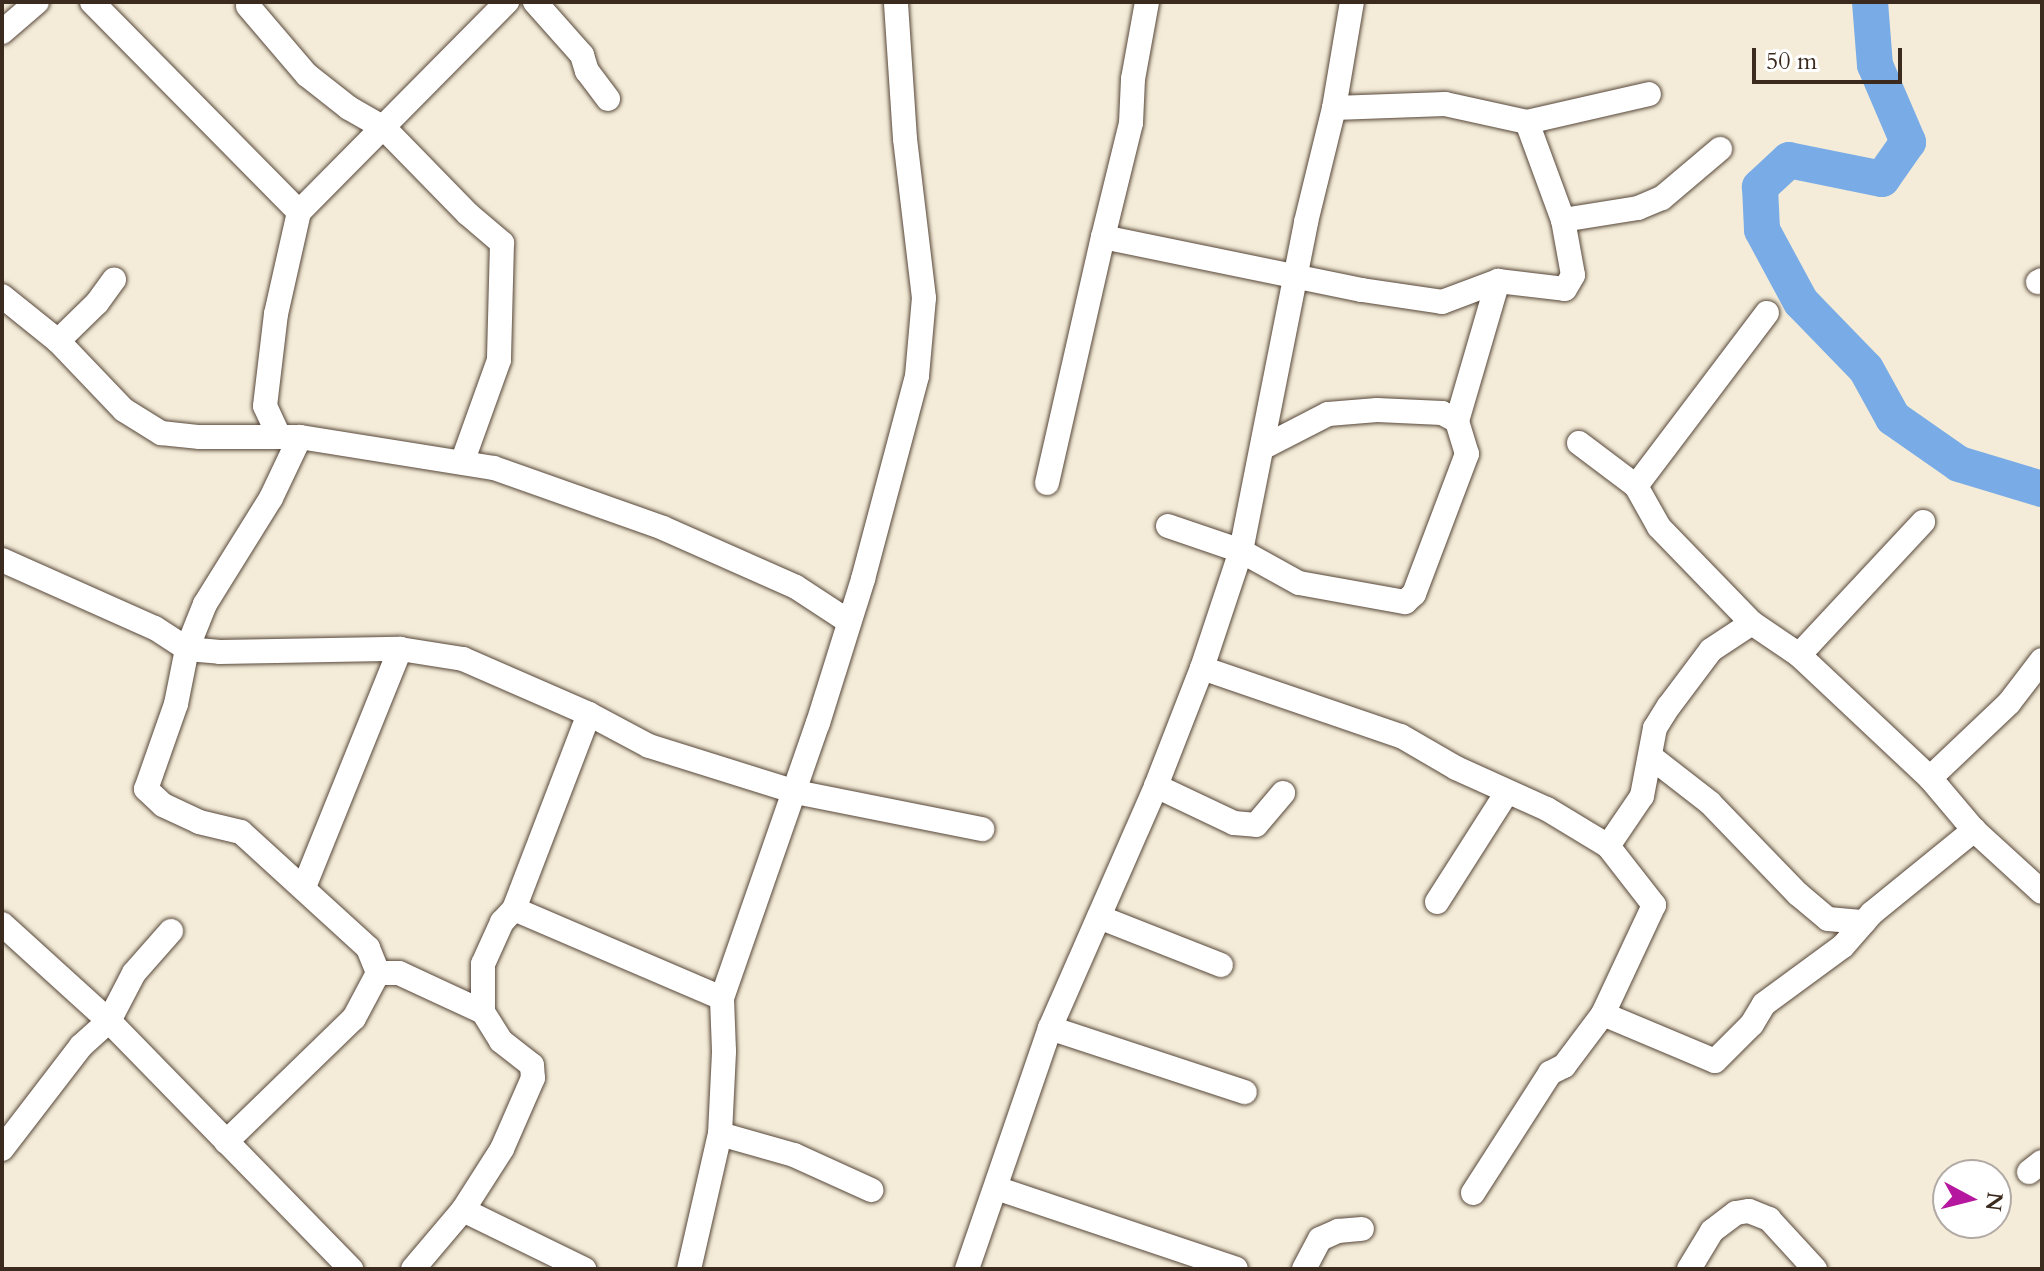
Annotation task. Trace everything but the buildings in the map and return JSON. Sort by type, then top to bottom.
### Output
[{"type":"street","points":[[2,32],[37,2]]},
{"type":"street","points":[[92,2],[299,212]]},
{"type":"street","points":[[290,437],[265,406],[272,337],[299,212],[507,2]]},
{"type":"street","points":[[535,2],[582,55],[587,71],[608,99]]},
{"type":"street","points":[[689,1269],[720,1134],[724,1051],[722,998],[796,792],[917,376],[924,298],[905,139],[896,2]]},
{"type":"street","points":[[1047,483],[1131,123],[1133,79],[1147,2]]},
{"type":"street","points":[[967,1269],[1050,1028],[1156,786],[1202,668],[1241,551],[1334,108],[1352,2]]},
{"type":"street","points":[[248,6],[307,75],[349,108],[384,128],[468,214],[502,243],[499,360],[462,463]]},
{"type":"street","points":[[1334,108],[1445,104],[1527,122],[1649,94]]},
{"type":"street","points":[[1103,237],[1362,290],[1442,302],[1498,281],[1565,289],[1573,275],[1563,220],[1527,122]]},
{"type":"street","points":[[1563,220],[1638,208],[1662,198],[1720,149]]},
{"type":"street","points":[[58,341],[97,303],[114,280]]},
{"type":"street","points":[[1457,421],[1498,281]]},
{"type":"street","points":[[2,296],[58,341],[124,410],[161,433],[200,437],[290,437],[494,468],[663,528],[796,587],[848,621]]},
{"type":"street","points":[[1636,486],[1767,313]]},
{"type":"street","points":[[1168,526],[1241,551],[1299,583],[1405,602],[1414,594],[1467,454],[1462,428],[1457,421],[1442,413],[1377,410],[1328,414],[1262,448]]},
{"type":"street","points":[[226,1142],[354,1018],[378,973],[368,948],[241,832],[199,822],[163,805],[146,789],[176,704],[187,649],[205,604],[271,498],[290,437]]},
{"type":"street","points":[[1579,443],[1636,486],[1659,527],[1752,623],[1799,655],[1930,778],[1974,830],[2042,892]]},
{"type":"street","points":[[1799,655],[1923,522]]},
{"type":"street","points":[[5,566],[155,628],[187,649],[220,652],[400,649],[463,659],[589,714],[649,746],[796,792],[982,829]]},
{"type":"street","points":[[1608,846],[1642,796],[1655,728],[1711,650],[1752,623]]},
{"type":"street","points":[[304,887],[400,649]]},
{"type":"street","points":[[1930,778],[2009,703],[2042,660]]},
{"type":"street","points":[[1202,668],[1401,736],[1456,768],[1547,809],[1608,846],[1654,905],[1603,1014],[1564,1066],[1550,1073],[1473,1193]]},
{"type":"street","points":[[413,1269],[463,1210],[502,1149],[533,1078],[532,1065],[501,1041],[483,1012],[483,964],[502,922],[514,909],[589,714]]},
{"type":"street","points":[[1651,757],[1710,803],[1828,919],[1864,922]]},
{"type":"street","points":[[1156,786],[1234,823],[1256,825],[1283,793]]},
{"type":"street","points":[[1437,902],[1507,792]]},
{"type":"street","points":[[1603,1014],[1715,1061],[1752,1024],[1764,1004],[1843,946],[1864,922],[1974,830]]},
{"type":"street","points":[[514,909],[722,998]]},
{"type":"street","points":[[1099,917],[1221,965]]},
{"type":"street","points":[[2,924],[109,1021],[351,1269]]},
{"type":"street","points":[[2,1149],[81,1046],[109,1021],[134,973],[171,931]]},
{"type":"street","points":[[378,973],[399,973],[483,1012]]},
{"type":"street","points":[[1050,1028],[1245,1092]]},
{"type":"street","points":[[720,1134],[794,1155],[871,1190]]},
{"type":"street","points":[[996,1188],[1236,1269]]},
{"type":"street","points":[[463,1210],[584,1269]]},
{"type":"street","points":[[1689,1269],[1712,1231],[1736,1213],[1749,1211],[1769,1219],[1815,1269]]},
{"type":"street","points":[[1304,1269],[1320,1239],[1338,1231],[1362,1229]]},
{"type":"waterway","points":[[1870,2],[1875,65],[1908,142],[1882,179],[1789,160],[1760,187],[1762,230],[1801,302],[1866,369],[1893,418],[1959,464],[2042,489]]}]
